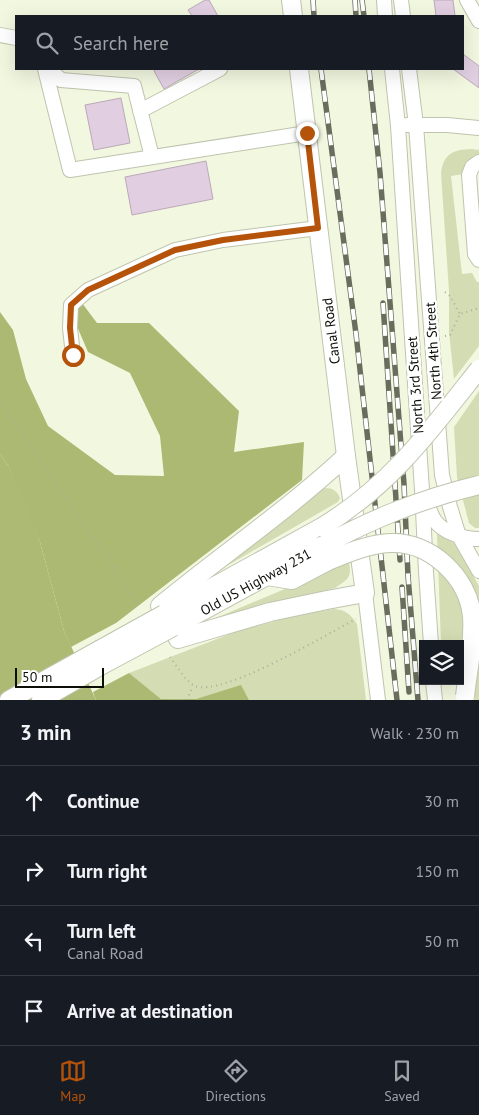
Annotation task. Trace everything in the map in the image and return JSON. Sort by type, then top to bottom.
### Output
[{"type":"main road","points":[[291,0],[293,15]]},
{"type":"main road","name":"Canal Road","points":[[299,70],[346,456],[365,593]]},
{"type":"main road","points":[[9,700],[99,650],[136,638],[169,622],[361,501],[397,469],[479,370]]},
{"type":"main road","points":[[169,622],[214,562],[310,488],[346,456]]},
{"type":"main road","name":"Old US Highway 231","points":[[40,700],[136,638],[169,622],[267,576],[292,580],[367,522],[431,497],[479,485]]},
{"type":"main road","points":[[325,554],[390,543],[402,543],[418,548],[440,560],[450,569],[460,583],[472,614],[465,698]]},
{"type":"main road","points":[[169,622],[270,612],[365,593]]},
{"type":"street","points":[[384,0],[386,15]]},
{"type":"street","points":[[401,0],[403,15]]},
{"type":"street","points":[[467,0],[479,21]]},
{"type":"street","points":[[0,35],[15,38]]},
{"type":"street","points":[[46,70],[55,83]]},
{"type":"street","points":[[50,70],[55,83],[70,170],[307,133]]},
{"type":"street","points":[[140,111],[218,70]]},
{"type":"street","name":"North 3rd Street","points":[[392,70],[398,126],[431,640]]},
{"type":"street","name":"North 4th Street","points":[[409,70],[416,125],[442,475],[459,536],[479,571]]},
{"type":"street","points":[[55,83],[134,86],[152,157]]},
{"type":"street","points":[[398,126],[479,128]]},
{"type":"street","points":[[479,162],[472,167],[469,175],[475,254],[479,260]]},
{"type":"street","points":[[73,355],[70,328],[71,305],[88,290],[175,250],[223,240],[318,228]]},
{"type":"street","points":[[422,490],[434,520],[439,525],[459,536],[479,539]]},
{"type":"street","points":[[365,593],[378,700]]},
{"type":"street","points":[[434,685],[435,700]]},
{"type":"path","points":[[445,292],[450,296],[460,314]]},
{"type":"path","points":[[445,336],[450,335],[460,314],[479,308]]},
{"type":"path","points":[[0,402],[97,542],[138,605]]},
{"type":"path","points":[[170,657],[193,685],[213,688],[237,680],[358,618],[368,615]]},
{"type":"path","points":[[187,700],[193,685]]},
{"type":"shaded area","points":[[459,150],[479,150],[479,158],[464,174],[451,176],[462,274],[472,273],[477,282],[479,282],[479,346],[454,379],[449,332],[449,291],[441,173],[444,161],[450,154]]},
{"type":"shaded area","points":[[82,303],[97,323],[149,323],[239,411],[234,452],[304,442],[302,480],[116,623],[71,647],[64,631],[40,542],[8,465],[0,454],[0,312],[13,330],[26,379],[48,426],[115,475],[164,476],[160,436],[130,373],[88,352],[73,317]]},
{"type":"shaded area","points":[[479,391],[479,528],[475,528],[469,523],[457,477],[454,427]]},
{"type":"shaded area","points":[[0,454],[8,465],[26,504],[40,542],[64,631],[96,700],[0,700]]},
{"type":"shaded area","points":[[325,488],[336,492],[340,498],[338,502],[204,579],[314,494]]},
{"type":"shaded area","points":[[437,534],[454,543],[479,586],[479,700],[473,700],[478,671],[464,670],[464,640],[441,640]]},
{"type":"shaded area","points":[[349,562],[350,572],[348,578],[335,588],[204,623]]},
{"type":"shaded area","points":[[334,609],[347,613],[357,624],[366,700],[249,700],[241,686],[196,699],[161,699],[129,673],[235,632],[294,616]]},
{"type":"shaded area","points":[[129,673],[161,699],[196,699],[241,685],[249,700],[96,700],[93,692]]},
{"type":"building","points":[[205,0],[209,0],[217,15],[191,15],[188,10]]},
{"type":"building","points":[[434,0],[453,0],[455,15],[436,15]]},
{"type":"building","points":[[464,55],[479,66],[479,88],[454,70],[464,70]]},
{"type":"building","points":[[156,70],[197,70],[164,89],[154,71]]},
{"type":"building","points":[[121,98],[130,143],[94,150],[85,105]]},
{"type":"building","points":[[206,161],[213,199],[132,215],[125,177]]},
{"type":"railway","points":[[313,0],[314,15]]},
{"type":"railway","points":[[355,0],[356,15]]},
{"type":"railway","points":[[362,0],[364,15]]},
{"type":"railway","points":[[321,70],[356,334],[397,700]]},
{"type":"railway","points":[[369,70],[380,173],[404,484],[408,576],[418,700]]},
{"type":"railway","points":[[383,303],[400,560]]},
{"type":"railway","points":[[402,587],[409,692]]},
{"type":"route","points":[[73,355],[70,328],[71,305],[88,290],[175,250],[223,240],[318,228],[307,133]]}]
